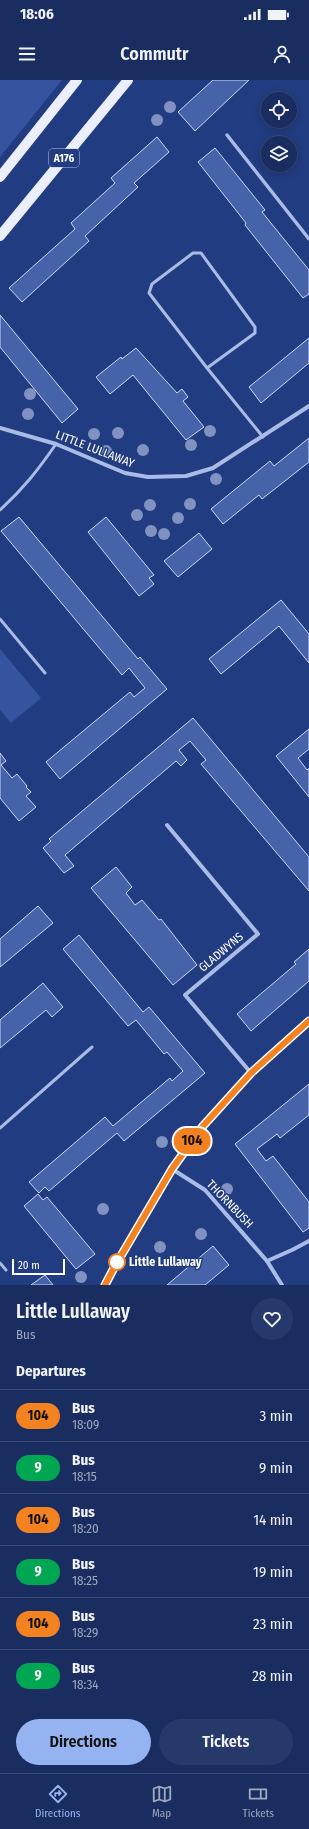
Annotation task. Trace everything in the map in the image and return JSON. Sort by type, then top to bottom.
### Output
[{"type":"main road","points":[[0,177],[77,80]]},
{"type":"main road","name":"A176","points":[[0,236],[128,80]]},
{"type":"street","points":[[227,135],[309,239]]},
{"type":"street","name":"LITTLE LULLAWAY","points":[[0,428],[56,444],[125,473],[148,477],[186,476],[214,468],[309,406]]},
{"type":"street","name":"GLADWYNS","points":[[167,825],[258,934],[185,995],[251,1073]]},
{"type":"street","points":[[105,1285],[172,1169],[203,1126],[251,1073],[309,1021]]},
{"type":"street","name":"THORNBUSH","points":[[172,1169],[205,1190],[267,1261],[282,1285]]},
{"type":"street","points":[[267,1261],[309,1241]]},
{"type":"lane","points":[[207,368],[256,333],[255,327],[201,253],[193,253],[152,284],[149,293],[207,368],[263,437]]},
{"type":"lane","points":[[0,510],[23,490],[37,473],[56,444]]},
{"type":"lane","points":[[0,619],[45,673]]},
{"type":"lane","points":[[0,1128],[92,1047]]},
{"type":"lane","points":[[0,1264],[6,1270]]},
{"type":"shaded area","points":[[0,80],[62,80],[0,157]]},
{"type":"shaded area","points":[[0,649],[41,698],[11,723],[0,710]]},
{"type":"building","points":[[213,80],[249,80],[195,131],[178,112]]},
{"type":"building","points":[[157,137],[169,152],[134,183],[138,187],[85,236],[89,241],[22,302],[9,288],[75,229],[71,223],[115,183],[111,178]]},
{"type":"building","points":[[215,148],[265,210],[262,212],[309,270],[309,294],[303,298],[245,225],[246,223],[198,162]]},
{"type":"building","points":[[0,315],[78,409],[62,423],[0,347]]},
{"type":"building","points":[[309,338],[309,363],[261,403],[249,387]]},
{"type":"building","points":[[136,348],[177,393],[182,389],[188,397],[183,401],[204,427],[186,440],[133,375],[110,394],[96,377],[121,357],[122,359]]},
{"type":"building","points":[[309,438],[309,462],[262,499],[259,495],[223,524],[211,509],[270,461],[274,466]]},
{"type":"building","points":[[19,517],[138,659],[140,657],[167,689],[60,779],[46,762],[130,692],[134,697],[145,688],[129,668],[122,675],[1,531]]},
{"type":"building","points":[[106,517],[154,575],[149,578],[154,584],[139,596],[88,532]]},
{"type":"building","points":[[199,533],[212,549],[178,577],[164,561]]},
{"type":"building","points":[[281,600],[309,634],[309,663],[279,626],[221,674],[209,659]]},
{"type":"building","points":[[193,718],[309,857],[309,891],[201,764],[206,760],[190,741],[179,750],[187,760],[181,766],[176,761],[65,855],[74,866],[64,873],[43,848],[51,841],[49,839]]},
{"type":"building","points":[[309,729],[309,749],[298,758],[307,770],[309,768],[309,797],[276,756]]},
{"type":"building","points":[[0,753],[6,761],[1,765],[12,778],[17,774],[27,786],[26,787],[31,792],[26,796],[36,807],[19,821],[0,798]]},
{"type":"building","points":[[116,867],[132,887],[126,893],[135,905],[142,900],[159,920],[161,919],[197,965],[173,985],[91,888]]},
{"type":"building","points":[[38,906],[53,923],[0,967],[0,939]]},
{"type":"building","points":[[79,935],[143,1012],[149,1007],[205,1073],[124,1141],[117,1133],[49,1191],[45,1187],[39,1193],[29,1182],[105,1117],[113,1126],[170,1078],[172,1081],[183,1071],[167,1052],[164,1054],[136,1020],[128,1026],[63,949]]},
{"type":"building","points":[[309,949],[309,981],[251,1031],[237,1014],[296,964],[294,962]]},
{"type":"building","points":[[43,983],[63,1007],[52,1017],[46,1010],[0,1048],[0,1020]]},
{"type":"building","points":[[309,1084],[309,1115],[280,1138],[277,1134],[257,1149],[266,1161],[273,1156],[309,1202],[309,1228],[303,1232],[235,1144]]},
{"type":"building","points":[[38,1194],[43,1200],[47,1197],[95,1254],[76,1269],[24,1206]]},
{"type":"building","points":[[213,1246],[229,1265],[205,1285],[167,1285]]},
{"type":"building","points":[[45,1275],[53,1285],[31,1285]]},
{"type":"bus line","name":"104","points":[[105,1285],[172,1169],[203,1126],[251,1073],[296,1031],[309,1021]]},
{"type":"place","name":"Little Lullaway","points":[[117,1262]]}]
